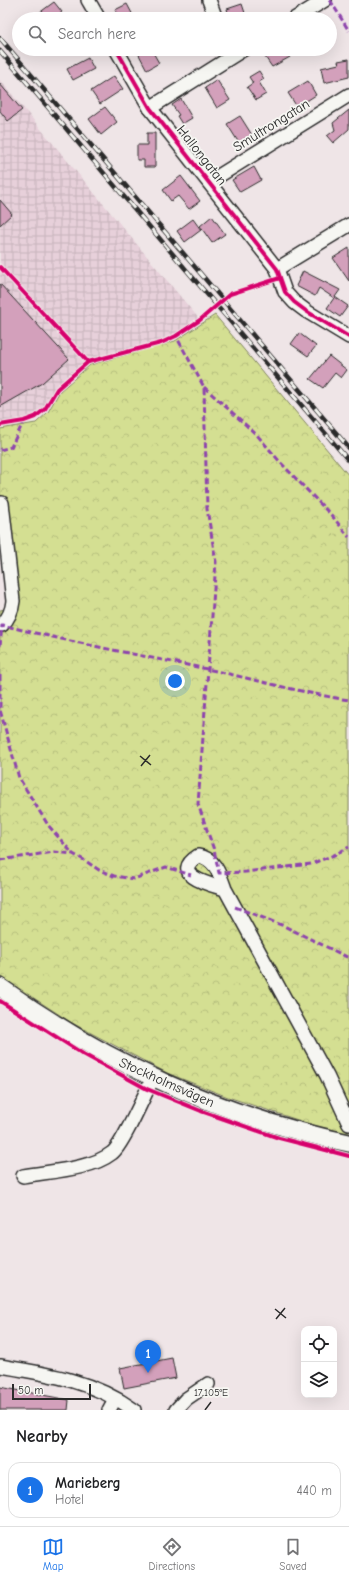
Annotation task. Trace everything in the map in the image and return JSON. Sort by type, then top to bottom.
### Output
[{"type":"main road","name":"Stockholmsvägen","points":[[0,987],[54,1025],[153,1078],[244,1114],[320,1137],[349,1143]]},
{"type":"street","points":[[88,0],[95,12]]},
{"type":"street","points":[[209,0],[213,12]]},
{"type":"street","points":[[301,12],[310,4],[325,0]]},
{"type":"street","name":"Hallongatan","points":[[120,56],[150,108],[277,269],[285,292],[294,302],[306,311],[349,337]]},
{"type":"street","points":[[150,108],[225,56]]},
{"type":"street","name":"Smultrongatan","points":[[209,182],[349,95]]},
{"type":"street","points":[[277,269],[349,225]]},
{"type":"street","points":[[0,625],[8,619],[12,611],[13,601],[2,503]]},
{"type":"street","points":[[225,888],[327,1076],[349,1124]]},
{"type":"street","points":[[23,1176],[86,1165],[98,1161],[113,1153],[121,1142],[153,1078]]},
{"type":"street","points":[[0,1366],[49,1374],[73,1380],[112,1404],[134,1410]]},
{"type":"street","points":[[176,1410],[186,1399],[208,1384]]},
{"type":"shaded area","points":[[0,80],[200,320],[176,336],[161,343],[88,362],[57,389],[45,409],[35,417],[24,421],[0,425]]},
{"type":"green space","points":[[215,315],[349,476],[349,1134],[319,1127],[228,1097],[167,1073],[72,1023],[0,976],[0,610],[18,607],[8,502],[0,502],[0,429],[36,423],[48,412],[60,391],[90,365],[175,341]]},
{"type":"building","points":[[54,2],[62,12],[40,12]]},
{"type":"building","points":[[127,4],[131,12],[116,12],[115,10]]},
{"type":"building","points":[[242,4],[245,12],[228,12],[227,9]]},
{"type":"building","points":[[140,56],[155,56],[159,63],[147,70]]},
{"type":"building","points":[[264,56],[290,57],[272,67]]},
{"type":"building","points":[[88,58],[94,69],[73,80],[67,69]]},
{"type":"building","points":[[349,59],[349,77],[324,83],[321,68],[339,64],[338,61]]},
{"type":"building","points":[[259,71],[264,79],[259,82],[266,94],[256,100],[247,87],[253,83],[249,77]]},
{"type":"building","points":[[114,76],[123,89],[100,104],[91,91]]},
{"type":"building","points":[[217,80],[230,100],[217,108],[205,88]]},
{"type":"building","points":[[308,81],[316,95],[297,107],[288,93]]},
{"type":"building","points":[[0,84],[22,110],[8,121],[0,111]]},
{"type":"building","points":[[181,99],[192,118],[182,124],[177,116],[179,115],[172,105]]},
{"type":"building","points":[[105,107],[117,122],[101,135],[89,119]]},
{"type":"building","points":[[349,110],[349,129],[333,143],[327,136],[335,130],[333,123]]},
{"type":"building","points":[[240,116],[252,135],[239,143],[227,124]]},
{"type":"building","points":[[147,133],[155,133],[155,167],[144,167],[144,160],[137,160],[137,145],[147,145]]},
{"type":"building","points":[[254,167],[261,180],[240,192],[232,180]]},
{"type":"building","points":[[181,176],[200,201],[189,209],[178,196],[171,201],[163,190]]},
{"type":"building","points":[[0,200],[12,214],[0,225]]},
{"type":"building","points":[[212,216],[225,234],[212,243],[200,226]]},
{"type":"building","points":[[193,219],[201,230],[185,242],[177,231]]},
{"type":"building","points":[[349,248],[349,281],[333,258]]},
{"type":"building","points":[[303,271],[340,290],[335,297],[348,306],[340,317],[327,308],[334,298],[319,288],[315,296],[296,286]]},
{"type":"building","points":[[0,284],[69,359],[42,383],[0,407]]},
{"type":"building","points":[[299,333],[316,346],[308,356],[291,344]]},
{"type":"building","points":[[329,356],[347,370],[341,378],[335,373],[323,388],[310,379]]},
{"type":"building","points":[[172,1358],[176,1378],[124,1388],[120,1368]]},
{"type":"building","points":[[0,1387],[69,1400],[68,1410],[0,1410]]},
{"type":"railway","points":[[0,38],[12,52]]},
{"type":"railway","points":[[0,51],[349,461]]},
{"type":"railway","points":[[15,56],[349,448]]},
{"type":"marked path","points":[[330,0],[349,31]]},
{"type":"marked path","points":[[173,338],[176,336],[204,387],[207,509],[216,562],[198,804],[214,850],[219,873],[246,872],[311,864],[349,847]]},
{"type":"marked path","points":[[204,387],[257,435],[281,463],[333,517],[349,537]]},
{"type":"marked path","points":[[0,450],[11,447],[24,421]]},
{"type":"marked path","points":[[0,646],[2,625],[79,643],[207,669],[313,694],[349,700]]},
{"type":"marked path","points":[[0,675],[0,710],[19,778],[48,825],[73,854]]},
{"type":"marked path","points":[[0,860],[54,852],[73,854],[99,870],[114,876],[134,879],[166,867],[191,875]]},
{"type":"marked path","points":[[235,907],[284,926],[349,958]]},
{"type":"cycle path","points":[[120,56],[150,108],[277,269],[285,292],[294,302],[306,311],[349,337]]},
{"type":"cycle path","points":[[0,267],[88,362]]},
{"type":"cycle path","points":[[0,425],[24,421],[35,417],[45,409],[57,389],[88,362],[161,343],[176,336],[200,320],[230,294],[280,278]]},
{"type":"cycle path","points":[[0,1001],[83,1054],[147,1089],[201,1111],[279,1138],[349,1156]]},
{"type":"place","name":"Marieberg","points":[[148,1373]]}]
